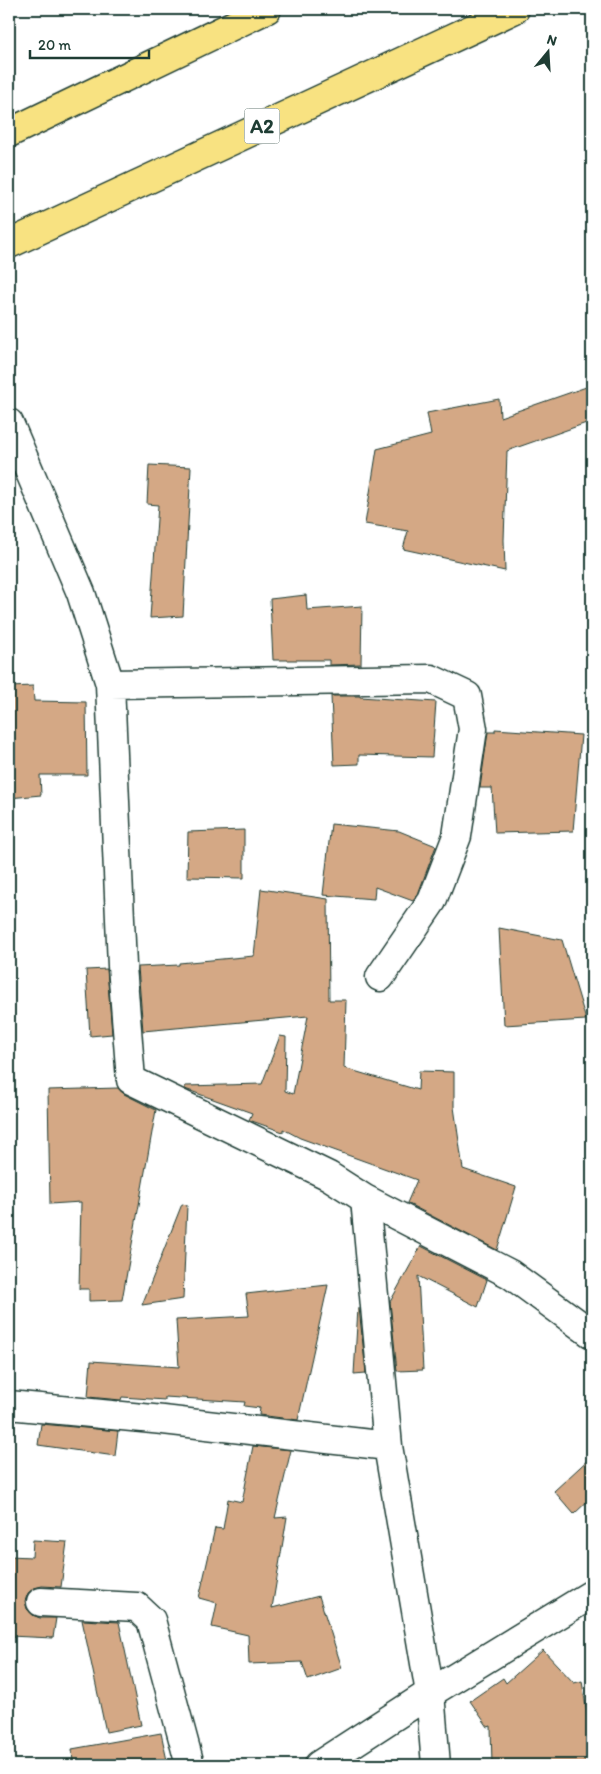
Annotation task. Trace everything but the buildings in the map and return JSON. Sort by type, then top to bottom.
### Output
[{"type":"highway","points":[[9,133],[267,9]]},
{"type":"highway","name":"A2","points":[[9,244],[514,9]]},
{"type":"street","points":[[9,424],[81,593],[110,684],[122,966],[131,1080],[329,1176],[365,1199],[510,1274],[592,1334]]},
{"type":"street","points":[[110,684],[431,679],[467,696],[473,729],[457,836],[432,901],[380,976]]},
{"type":"street","points":[[365,1199],[388,1446],[430,1693],[436,1765]]},
{"type":"street","points":[[9,1405],[163,1420],[388,1446]]},
{"type":"street","points":[[319,1765],[430,1693],[592,1594]]},
{"type":"street","points":[[41,1602],[137,1607],[152,1620],[190,1765]]}]
